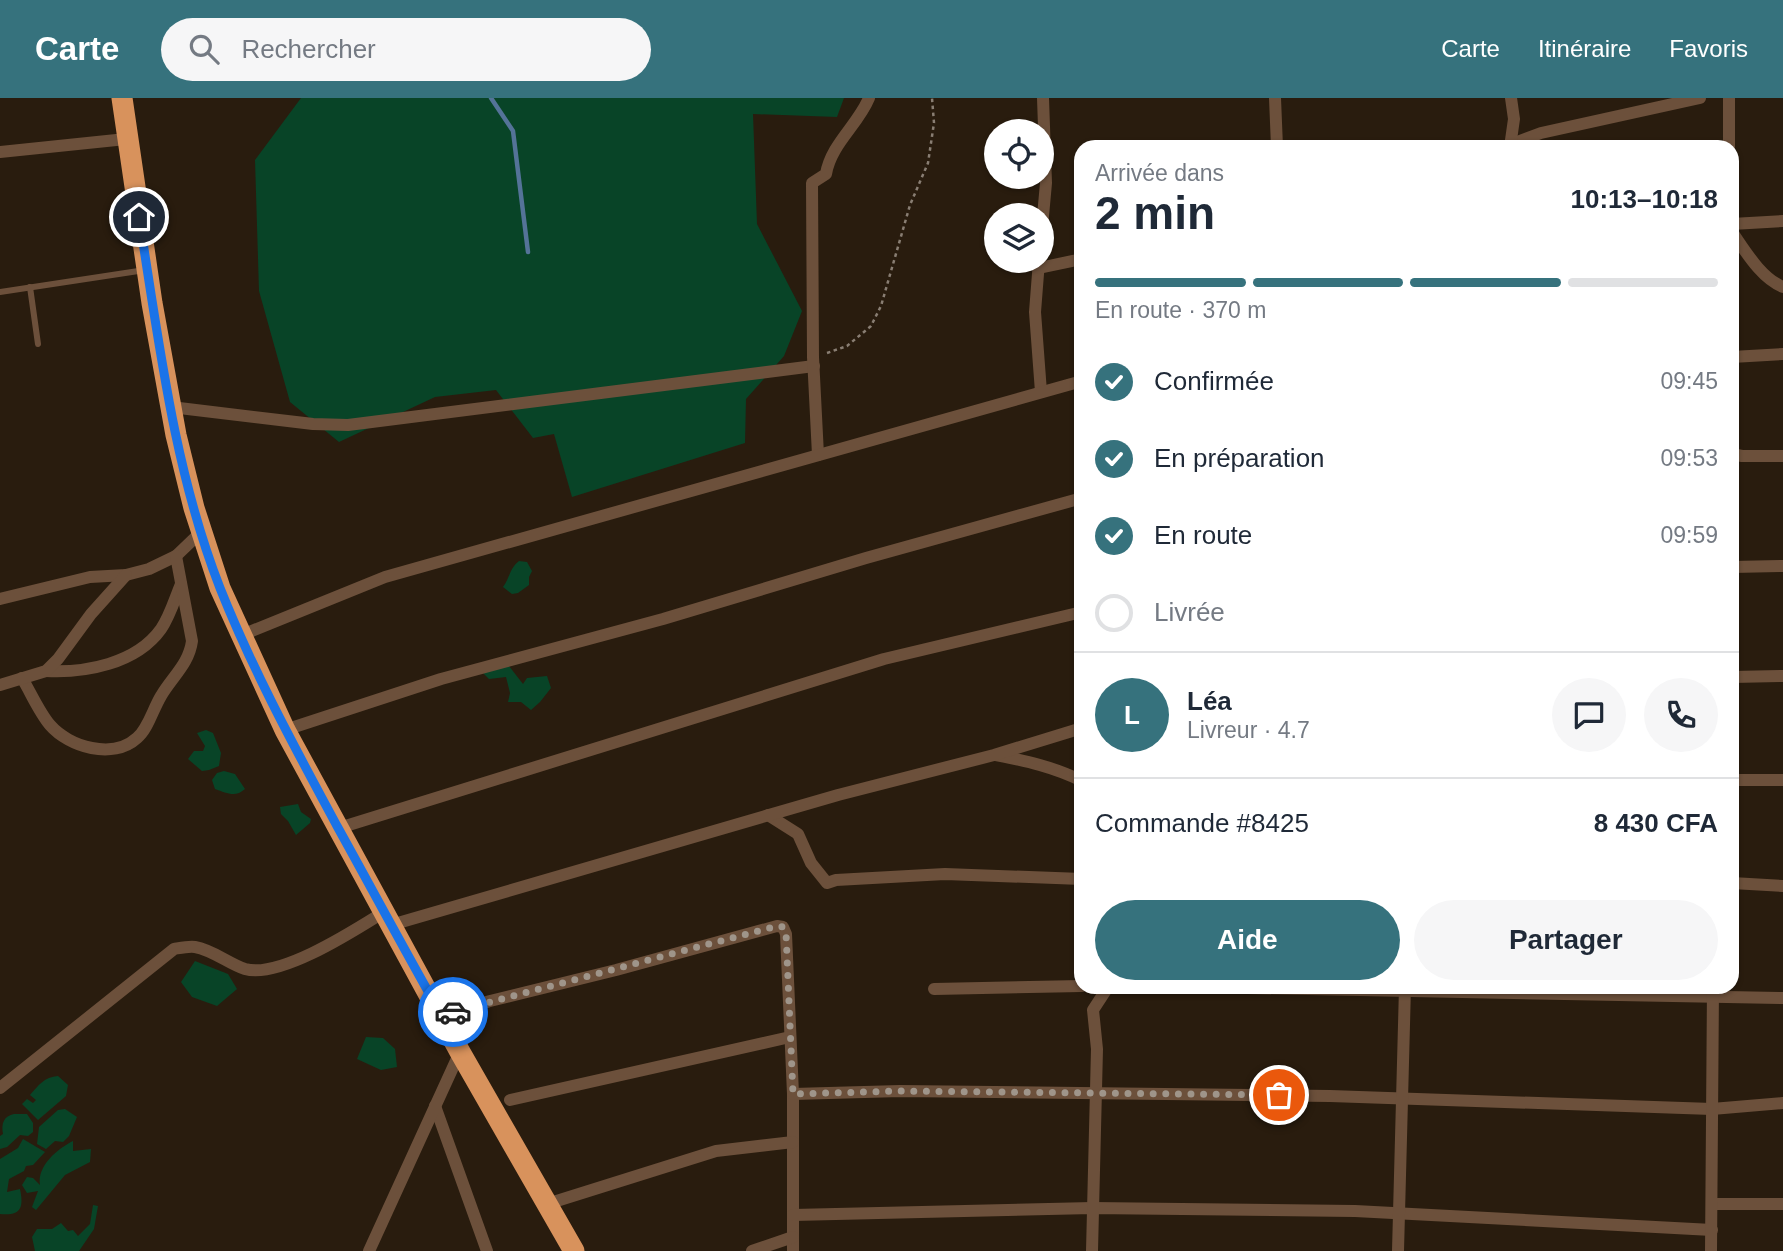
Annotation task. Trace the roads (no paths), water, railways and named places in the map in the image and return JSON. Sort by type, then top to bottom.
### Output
[{"type":"highway","points":[[122,98],[126,139],[171,407],[201,532],[220,589],[285,730],[460,1052],[574,1251]]},
{"type":"street","points":[[818,455],[813,362],[813,183],[826,174],[828,164],[839,144],[854,127],[869,98]]},
{"type":"street","points":[[1043,98],[1044,203]]},
{"type":"street","points":[[1275,98],[1277,140]]},
{"type":"street","points":[[1510,140],[1514,120],[1511,98]]},
{"type":"street","points":[[1525,140],[1541,134],[1700,98]]},
{"type":"street","points":[[1729,140],[1730,98]]},
{"type":"street","points":[[0,152],[126,139]]},
{"type":"street","points":[[1739,224],[1783,222]]},
{"type":"street","points":[[1739,242],[1774,283],[1783,287]]},
{"type":"street","points":[[1054,262],[1074,260]]},
{"type":"street","points":[[1038,273],[1035,312],[1041,392]]},
{"type":"street","points":[[1739,357],[1783,354]]},
{"type":"street","points":[[171,407],[313,424],[348,425],[813,362]]},
{"type":"street","points":[[242,635],[385,576],[1074,383]]},
{"type":"street","points":[[1739,455],[1783,456]]},
{"type":"street","points":[[285,730],[441,679],[663,619],[866,558],[1074,500]]},
{"type":"street","points":[[0,599],[90,578],[126,575],[149,569],[176,556],[201,532]]},
{"type":"street","points":[[22,678],[48,723],[58,733],[95,749],[113,750],[140,736],[158,701],[191,653],[192,641],[176,556]]},
{"type":"street","points":[[1739,567],[1783,566]]},
{"type":"street","points":[[46,671],[126,575]]},
{"type":"street","points":[[0,685],[46,671],[85,671],[132,653],[161,629],[181,584]]},
{"type":"street","points":[[339,828],[884,659],[1074,614]]},
{"type":"street","points":[[1739,677],[1783,676]]},
{"type":"street","points":[[0,1088],[174,948],[196,947],[248,970],[273,968],[309,955],[387,918],[994,755],[1074,730]]},
{"type":"street","points":[[994,755],[1036,762],[1053,771],[1074,777]]},
{"type":"street","points":[[1739,780],[1783,780]]},
{"type":"street","points":[[768,816],[798,834],[811,863],[827,883],[836,880],[945,874],[1074,879]]},
{"type":"street","points":[[1739,883],[1783,886]]},
{"type":"street","points":[[442,1016],[777,926],[783,927],[786,933],[793,1094],[793,1251]]},
{"type":"street","points":[[934,989],[1074,986]]},
{"type":"street","points":[[1092,1251],[1097,1095],[1097,1049],[1093,1010],[1103,994]]},
{"type":"street","points":[[1398,1251],[1405,994]]},
{"type":"street","points":[[1711,1251],[1713,994]]},
{"type":"street","points":[[1739,994],[1783,998]]},
{"type":"street","points":[[510,1100],[790,1037]]},
{"type":"street","points":[[371,1249],[460,1052]]},
{"type":"street","points":[[793,1094],[900,1091],[1330,1096],[1712,1109],[1783,1103]]},
{"type":"street","points":[[435,1106],[487,1251]]},
{"type":"street","points":[[547,1205],[716,1151],[793,1142]]},
{"type":"street","points":[[1712,1204],[1783,1204]]},
{"type":"street","points":[[793,1215],[1093,1208],[1400,1214],[1712,1230]]},
{"type":"street","points":[[752,1251],[793,1237]]},
{"type":"lane","points":[[0,292],[147,269]]},
{"type":"lane","points":[[30,287],[38,344]]},
{"type":"waterway","points":[[491,98],[513,131],[528,252]]}]
